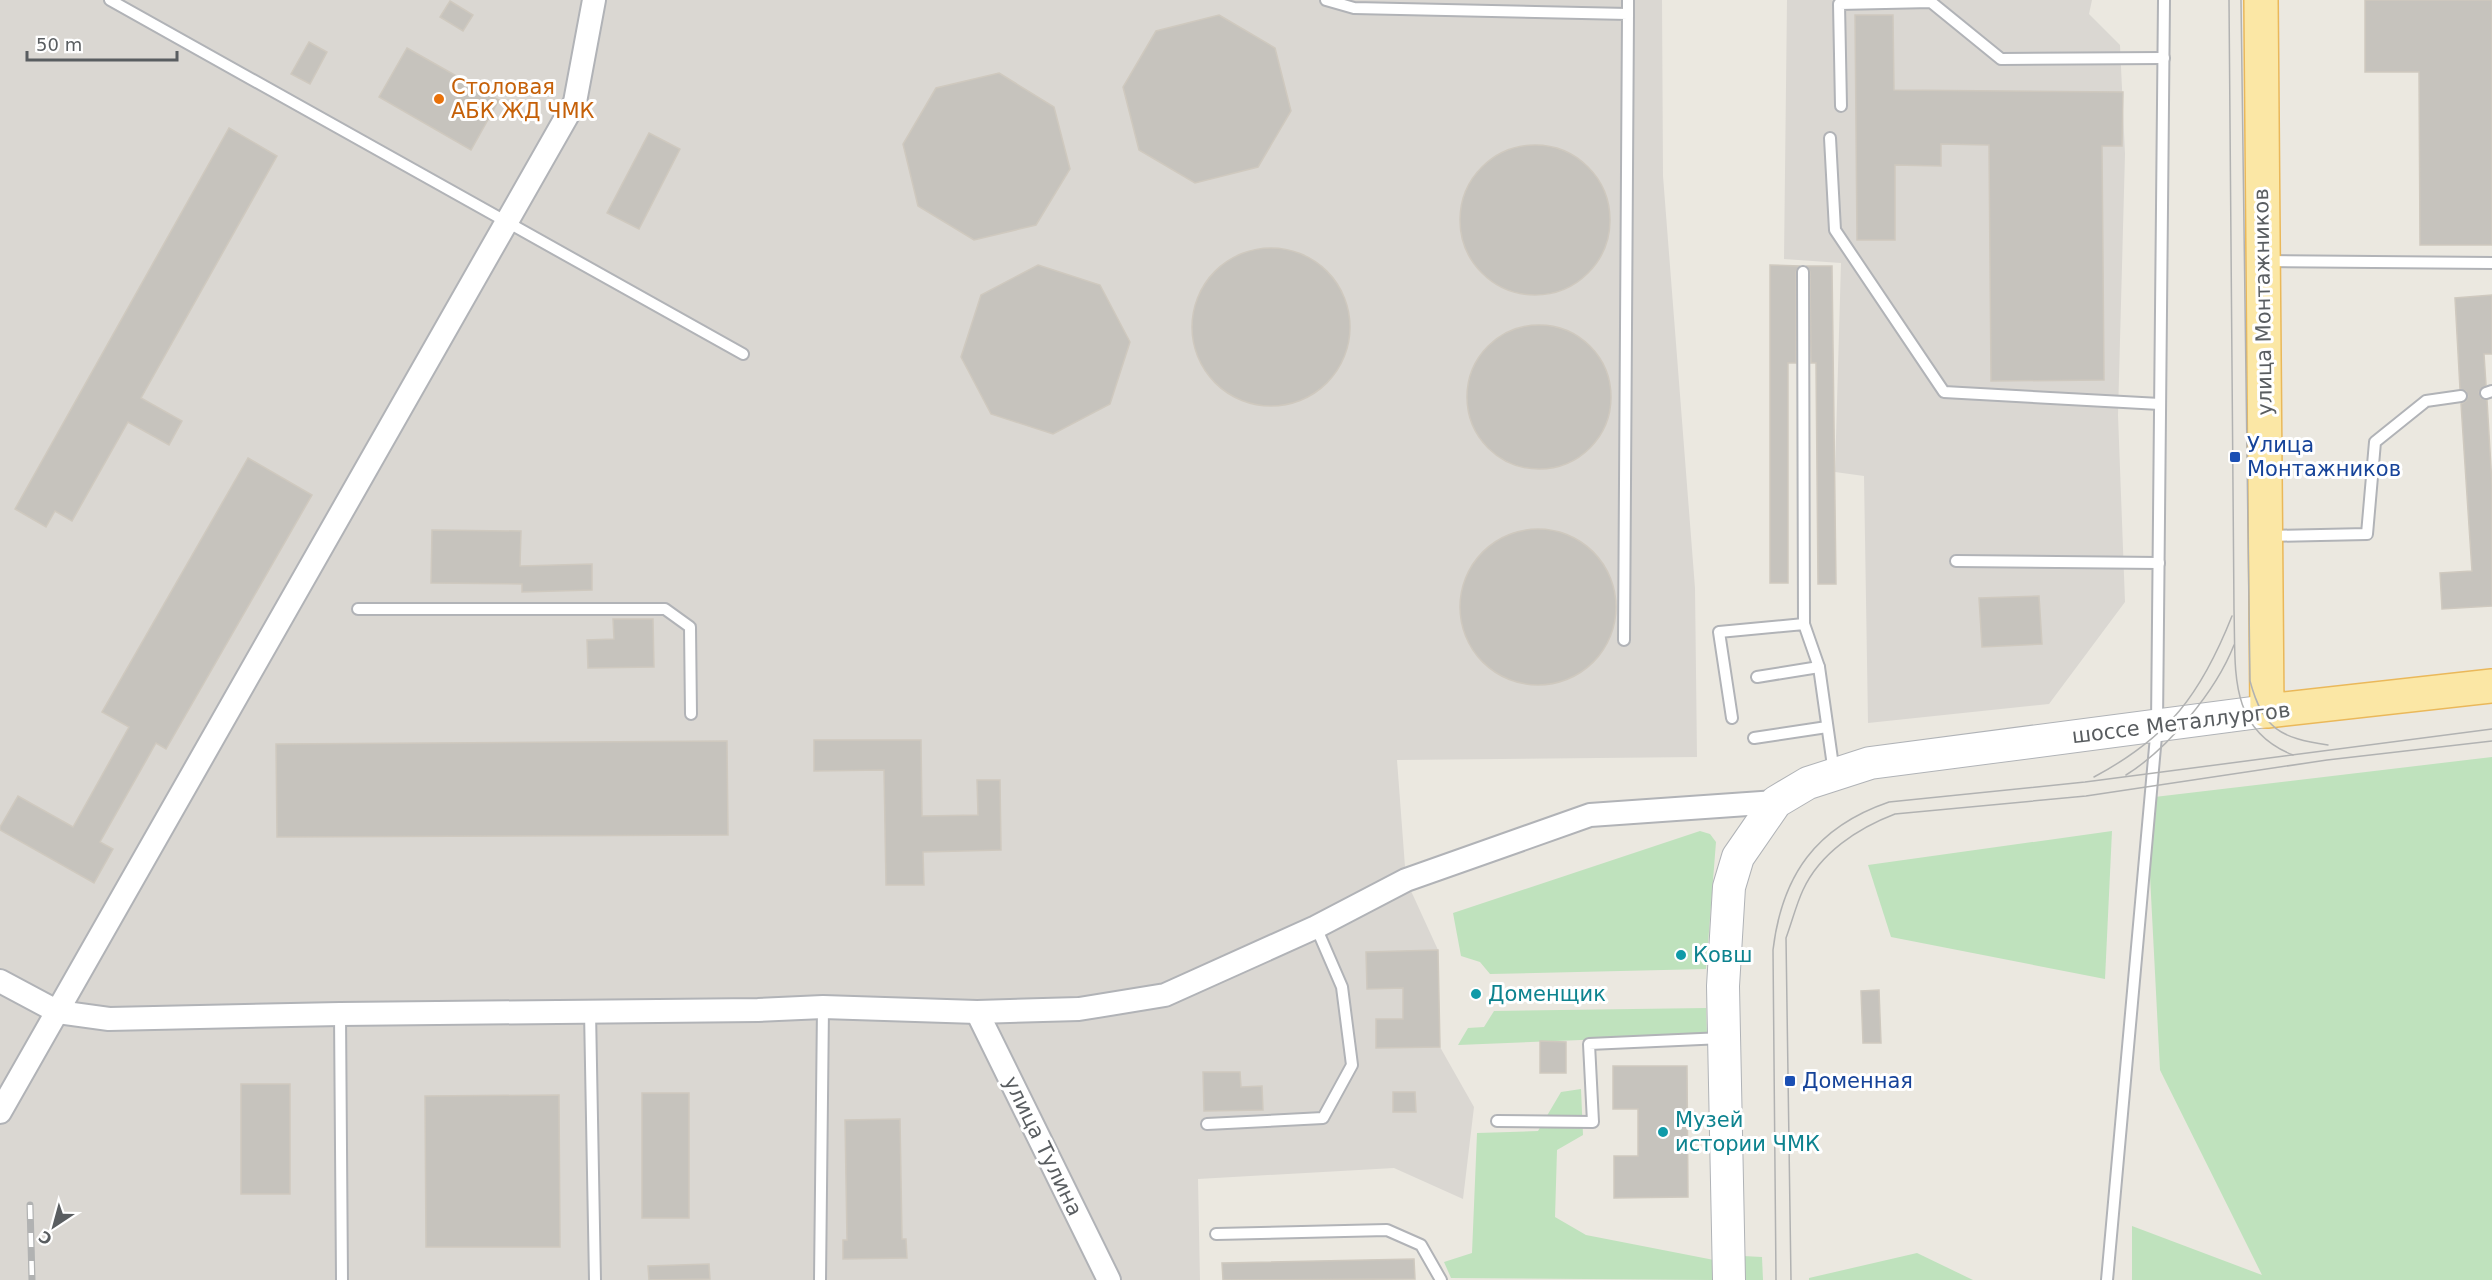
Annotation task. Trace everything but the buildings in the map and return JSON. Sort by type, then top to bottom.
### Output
[{"type":"main road","name":"улица Монтажников","points":[[2260,0],[2267,711]]},
{"type":"main road","name":"шоссе Металлургов","points":[[1776,802],[1808,783],[1870,763],[2267,711],[2492,686]]},
{"type":"main road","points":[[1729,1280],[1723,986],[1729,887],[1738,857],[1776,802]]},
{"type":"street","points":[[0,1112],[575,102],[594,0]]},
{"type":"street","points":[[0,981],[58,1012],[109,1019],[758,1010],[823,1007],[977,1012],[1079,1009],[1165,995],[1316,927],[1406,880],[1590,815],[1776,802]]},
{"type":"street","name":"улица Тулина","points":[[977,1012],[1109,1280]]},
{"type":"lane","points":[[110,0],[743,354]]},
{"type":"lane","points":[[1326,0],[1354,9],[1628,14]]},
{"type":"lane","points":[[1624,640],[1629,0]]},
{"type":"lane","points":[[2107,1280],[2157,725],[2164,0]]},
{"type":"lane","points":[[1841,106],[1839,4],[1931,1],[2001,59],[2164,58]]},
{"type":"lane","points":[[1830,138],[1835,230],[1944,392],[2160,404]]},
{"type":"lane","points":[[2263,261],[2492,263]]},
{"type":"lane","points":[[1803,272],[1804,624],[1819,667],[1834,773]]},
{"type":"lane","points":[[2265,536],[2367,534],[2376,442],[2426,401],[2461,396]]},
{"type":"lane","points":[[1956,561],[2159,563]]},
{"type":"lane","points":[[358,609],[665,609],[690,627],[691,714]]},
{"type":"lane","points":[[1732,718],[1719,632],[1804,624]]},
{"type":"lane","points":[[1757,677],[1819,667]]},
{"type":"lane","points":[[1754,738],[1827,727]]},
{"type":"lane","points":[[1207,1124],[1323,1118],[1352,1065],[1342,987],[1316,927]]},
{"type":"lane","points":[[820,1280],[823,1007]]},
{"type":"lane","points":[[590,1011],[595,1280]]},
{"type":"lane","points":[[340,1014],[342,1280]]},
{"type":"lane","points":[[1497,1121],[1593,1122],[1589,1044],[1723,1038]]},
{"type":"lane","points":[[1216,1234],[1387,1230],[1421,1245],[1441,1280]]},
{"type":"shaded area","points":[[0,0],[1662,0],[1663,176],[1695,588],[1697,757],[1397,760],[1406,880],[1438,950],[1440,1047],[1474,1107],[1463,1199],[1394,1168],[1198,1179],[1200,1280],[0,1280]]},
{"type":"shaded area","points":[[1787,0],[2092,0],[2089,14],[2120,45],[2125,154],[2118,415],[2125,602],[2049,704],[1868,723],[1864,476],[1835,472],[1841,263],[1784,259]]},
{"type":"green space","points":[[2492,757],[2492,1280],[2132,1280],[2132,1226],[2262,1275],[2160,1070],[2146,798]]},
{"type":"green space","points":[[1700,831],[1710,834],[1716,842],[1706,969],[1490,974],[1480,962],[1461,956],[1453,913]]},
{"type":"green space","points":[[2112,831],[2105,979],[1891,937],[1868,865]]},
{"type":"green space","points":[[1706,1008],[1707,1035],[1458,1045],[1468,1028],[1484,1027],[1494,1011]]},
{"type":"green space","points":[[1581,1089],[1583,1135],[1557,1150],[1555,1217],[1586,1235],[1714,1260],[1712,1280],[1451,1278],[1444,1262],[1472,1253],[1477,1133],[1538,1131],[1561,1092]]},
{"type":"green space","points":[[1917,1253],[1973,1280],[1809,1280],[1809,1278]]},
{"type":"green space","points":[[1743,1256],[1762,1257],[1763,1280],[1744,1280]]},
{"type":"tram line","points":[[2229,0],[2236,675],[2239,695],[2256,730],[2272,744],[2293,755]]},
{"type":"tram line","points":[[2241,0],[2250,681],[2261,710],[2276,728],[2297,739],[2328,745]]},
{"type":"tram line","points":[[2094,777],[2143,746],[2180,711],[2208,668],[2232,616]]},
{"type":"tram line","points":[[2126,775],[2158,750],[2189,718],[2215,681],[2234,645]]},
{"type":"tram line","points":[[1776,1280],[1773,950],[1778,923],[1794,877],[1807,857],[1841,825],[1863,812],[1889,802],[2085,782],[2492,729]]},
{"type":"tram line","points":[[1791,1280],[1786,938],[1810,877],[1819,864],[1842,843],[1854,834],[1895,814],[2086,796],[2327,760],[2492,741]]},
{"type":"railway","points":[[30,1205],[32,1280]]},
{"type":"place","name":"Столовая АБК ЖД ЧМК","points":[[439,99]]},
{"type":"place","name":"Улица Монтажников","points":[[2235,457]]},
{"type":"place","name":"Ковш","points":[[1681,955]]},
{"type":"place","name":"Доменщик","points":[[1476,994]]},
{"type":"place","name":"Доменная","points":[[1790,1081]]},
{"type":"place","name":"Музей истории ЧМК","points":[[1663,1132]]}]
